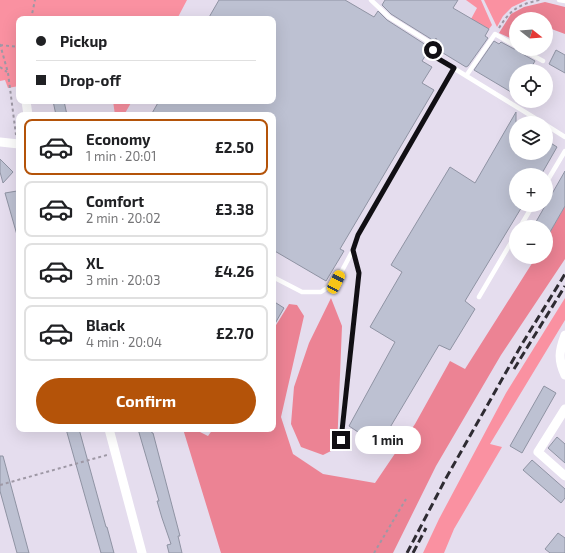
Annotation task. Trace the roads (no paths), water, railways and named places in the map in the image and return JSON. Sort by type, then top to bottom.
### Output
[{"type":"street","points":[[0,142],[16,143]]},
{"type":"street","points":[[565,335],[560,351],[560,365],[565,375]]},
{"type":"street","points":[[565,409],[538,452],[565,476]]},
{"type":"street","points":[[110,432],[142,553]]},
{"type":"lane","points":[[371,0],[390,17],[429,42],[437,58],[532,116]]},
{"type":"lane","points":[[559,0],[565,1]]},
{"type":"lane","points":[[466,76],[495,34],[509,42]]},
{"type":"lane","points":[[534,56],[543,61]]},
{"type":"lane","points":[[276,279],[302,292],[321,292],[336,282],[353,250],[358,235],[454,68]]},
{"type":"lane","points":[[553,129],[565,136]]},
{"type":"lane","points":[[553,171],[565,151]]},
{"type":"lane","points":[[479,297],[509,246]]},
{"type":"lane","points":[[341,440],[359,273],[353,250]]},
{"type":"railway","points":[[407,553],[445,480],[522,344],[565,274]]},
{"type":"railway","points":[[514,369],[565,286]]},
{"type":"railway","points":[[413,553],[426,528]]}]
